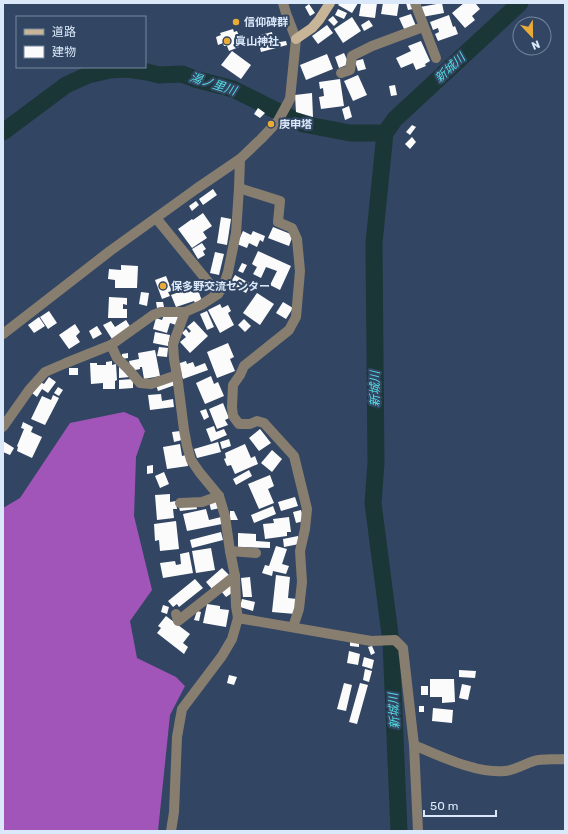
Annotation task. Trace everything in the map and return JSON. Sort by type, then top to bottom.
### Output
[{"type":"main road","points":[[296,39],[312,28],[330,3]]},
{"type":"street","points":[[3,334],[110,251],[240,159],[278,121],[290,99],[296,39],[283,3]]},
{"type":"street","points":[[415,3],[436,58]]},
{"type":"street","points":[[341,73],[350,70],[352,56],[372,46],[423,27]]},
{"type":"street","points":[[3,428],[29,390],[45,372],[111,345],[153,315],[161,312],[185,312],[201,305],[218,294],[224,285],[228,272],[236,233],[240,159]]},
{"type":"street","points":[[239,188],[280,201],[278,222],[292,228],[297,239],[300,271],[296,317],[289,330],[244,366],[233,385],[232,407],[233,416],[239,424],[250,424],[257,421],[264,423],[294,456],[306,509],[305,529],[300,551],[302,582],[299,609],[293,627]]},
{"type":"street","points":[[156,218],[218,294]]},
{"type":"street","points":[[171,831],[174,800],[176,737],[182,709],[222,656],[232,639],[238,618],[235,576],[225,516],[219,496],[191,460],[184,430],[173,344],[185,312]]},
{"type":"street","points":[[111,345],[117,358],[140,383],[151,384],[178,375]]},
{"type":"street","points":[[180,503],[202,502],[219,496]]},
{"type":"street","points":[[230,551],[256,553]]},
{"type":"street","points":[[176,614],[178,622],[235,576]]},
{"type":"street","points":[[238,618],[371,641],[395,640],[403,648],[414,745],[418,831]]},
{"type":"street","points":[[414,745],[476,769],[495,771],[506,771],[518,768],[534,761],[565,759]]},
{"type":"street","points":[[167,831],[168,815],[174,800]]},
{"type":"shaded area","points":[[124,412],[138,418],[145,431],[136,457],[134,516],[152,590],[130,621],[137,658],[176,677],[185,686],[170,715],[158,831],[3,831],[3,508],[20,498],[70,423]]},
{"type":"building","points":[[340,3],[358,3],[352,13],[338,5]]},
{"type":"building","points":[[361,3],[377,3],[375,18],[359,16]]},
{"type":"building","points":[[383,3],[399,3],[397,16],[381,14]]},
{"type":"building","points":[[406,3],[411,3],[413,9],[408,10]]},
{"type":"building","points":[[442,3],[444,13],[422,17],[420,7]]},
{"type":"building","points":[[464,3],[478,3],[476,4],[480,9],[472,16],[475,20],[465,28],[452,13]]},
{"type":"building","points":[[309,4],[315,13],[310,16],[305,7]]},
{"type":"building","points":[[338,9],[347,13],[344,19],[335,15]]},
{"type":"building","points":[[411,14],[416,26],[405,31],[399,18]]},
{"type":"building","points":[[449,15],[453,27],[455,26],[458,34],[438,41],[435,34],[439,32],[438,28],[433,30],[430,22]]},
{"type":"building","points":[[333,16],[338,22],[334,26],[328,20]]},
{"type":"building","points":[[352,17],[361,31],[343,43],[334,29]]},
{"type":"building","points":[[369,20],[373,26],[364,31],[361,25]]},
{"type":"building","points":[[327,25],[333,33],[318,44],[312,36]]},
{"type":"building","name":"眞山神社","points":[[233,29],[234,32],[237,31],[240,38],[236,39],[239,47],[229,51],[227,46],[224,46],[223,43],[218,45],[216,37],[221,35],[220,33]]},
{"type":"building","points":[[272,32],[273,38],[279,37],[280,42],[286,41],[287,45],[261,52],[257,36]]},
{"type":"building","points":[[421,41],[430,61],[425,64],[426,66],[416,70],[413,63],[401,68],[396,58],[411,51],[408,46]]},
{"type":"building","points":[[232,51],[251,65],[241,79],[221,65]]},
{"type":"building","points":[[344,53],[349,64],[339,68],[335,57]]},
{"type":"building","points":[[327,54],[333,69],[306,80],[300,65]]},
{"type":"building","points":[[363,59],[366,69],[358,71],[355,61]]},
{"type":"building","points":[[358,75],[367,95],[353,101],[344,81]]},
{"type":"building","points":[[340,79],[344,106],[321,109],[319,97],[324,96],[323,88],[320,89],[319,82]]},
{"type":"building","points":[[395,85],[397,95],[391,96],[389,86]]},
{"type":"building","points":[[312,93],[313,117],[296,112],[295,95]]},
{"type":"building","points":[[349,106],[352,117],[345,120],[342,109]]},
{"type":"building","points":[[258,108],[265,113],[260,118],[254,114]]},
{"type":"building","points":[[412,125],[416,127],[410,135],[406,132]]},
{"type":"building","points":[[412,137],[416,142],[410,149],[405,144]]},
{"type":"building","points":[[213,189],[217,195],[203,205],[199,199]]},
{"type":"building","points":[[196,201],[199,205],[192,211],[189,206]]},
{"type":"building","points":[[203,213],[212,226],[203,232],[207,238],[192,248],[178,229]]},
{"type":"building","points":[[221,217],[231,219],[227,245],[217,243]]},
{"type":"building","points":[[273,227],[293,235],[289,246],[268,238]]},
{"type":"building","points":[[243,231],[251,235],[253,231],[265,236],[263,242],[260,240],[257,247],[249,243],[247,248],[237,244]]},
{"type":"building","points":[[202,243],[206,249],[203,251],[205,255],[198,259],[192,249]]},
{"type":"building","points":[[258,251],[291,266],[280,290],[270,285],[277,271],[266,267],[261,278],[253,274],[257,267],[252,264]]},
{"type":"building","points":[[215,252],[224,254],[219,275],[210,273]]},
{"type":"building","points":[[242,263],[247,265],[243,273],[238,271]]},
{"type":"building","points":[[121,265],[138,266],[137,288],[115,288],[115,280],[108,279],[109,269],[121,270]]},
{"type":"building","points":[[235,275],[251,284],[246,293],[230,284]]},
{"type":"building","name":"保多野交流センター","points":[[166,276],[172,291],[168,292],[170,296],[162,299],[155,280]]},
{"type":"building","points":[[190,288],[191,292],[198,290],[202,301],[195,303],[194,301],[176,307],[171,295]]},
{"type":"building","points":[[141,292],[149,293],[147,306],[139,304]]},
{"type":"building","points":[[257,293],[274,304],[260,325],[243,313]]},
{"type":"building","points":[[109,297],[127,298],[127,305],[123,304],[123,309],[127,309],[127,318],[108,318]]},
{"type":"building","points":[[156,302],[163,302],[164,307],[157,308]]},
{"type":"building","points":[[283,302],[293,308],[286,319],[276,313]]},
{"type":"building","points":[[220,304],[222,308],[228,305],[231,311],[228,313],[234,325],[220,333],[208,310]]},
{"type":"building","points":[[49,311],[57,323],[48,329],[40,317]]},
{"type":"building","points":[[207,311],[214,327],[207,330],[200,314]]},
{"type":"building","points":[[164,315],[179,316],[176,325],[170,323],[167,333],[153,329],[156,318],[162,320]]},
{"type":"building","points":[[39,317],[45,326],[34,333],[28,325]]},
{"type":"building","points":[[244,319],[251,326],[245,332],[238,325]]},
{"type":"building","points":[[126,320],[131,328],[112,339],[103,325],[111,321],[115,327]]},
{"type":"building","points":[[194,321],[208,336],[190,353],[180,342],[186,337],[182,333],[186,329],[189,333],[191,331],[187,327]]},
{"type":"building","points":[[75,324],[80,332],[76,336],[80,342],[69,349],[59,335]]},
{"type":"building","points":[[97,326],[102,334],[93,339],[89,331]]},
{"type":"building","points":[[155,332],[170,335],[168,346],[153,343]]},
{"type":"building","points":[[228,343],[234,357],[230,359],[235,371],[217,378],[207,352]]},
{"type":"building","points":[[159,347],[168,348],[167,357],[157,356]]},
{"type":"building","points":[[155,350],[160,376],[144,379],[142,367],[131,371],[129,361],[139,359],[138,353]]},
{"type":"building","points":[[128,353],[128,358],[122,359],[122,354]]},
{"type":"building","points":[[112,361],[112,365],[116,364],[117,380],[115,381],[115,389],[103,389],[103,383],[91,384],[90,363],[106,365],[106,362]]},
{"type":"building","points":[[186,361],[187,364],[193,362],[195,367],[205,363],[208,370],[183,379],[177,364]]},
{"type":"building","points":[[119,367],[123,367],[130,377],[119,378]]},
{"type":"building","points":[[69,368],[78,368],[78,375],[69,375]]},
{"type":"building","points":[[211,376],[214,384],[218,382],[224,396],[205,404],[196,383]]},
{"type":"building","points":[[49,377],[56,382],[48,393],[42,389],[37,397],[32,393],[40,382],[44,384]]},
{"type":"building","points":[[133,379],[133,388],[119,389],[119,380]]},
{"type":"building","points":[[173,379],[175,385],[158,391],[156,385]]},
{"type":"building","points":[[58,387],[63,390],[59,396],[54,393]]},
{"type":"building","points":[[161,394],[162,401],[173,399],[174,407],[150,410],[148,395]]},
{"type":"building","points":[[53,395],[59,398],[45,425],[31,419],[42,396],[51,400]]},
{"type":"building","points":[[223,403],[229,418],[225,420],[228,425],[217,429],[209,409]]},
{"type":"building","points":[[206,409],[209,417],[204,420],[200,411]]},
{"type":"building","points":[[23,422],[33,427],[31,432],[42,437],[32,458],[17,451],[17,446],[24,429],[21,428]]},
{"type":"building","points":[[214,426],[216,432],[224,429],[227,435],[211,442],[206,429]]},
{"type":"building","points":[[260,429],[271,443],[259,451],[249,438]]},
{"type":"building","points":[[180,431],[182,440],[174,442],[172,432]]},
{"type":"building","points":[[229,439],[231,446],[222,449],[220,442]]},
{"type":"building","points":[[3,441],[14,448],[10,455],[3,452]]},
{"type":"building","points":[[218,442],[221,452],[197,458],[194,449]]},
{"type":"building","points":[[180,444],[182,456],[186,455],[188,466],[167,469],[163,447]]},
{"type":"building","points":[[245,444],[251,458],[255,456],[258,464],[235,474],[231,465],[227,466],[224,459],[226,458],[225,453]]},
{"type":"building","points":[[272,450],[282,459],[272,472],[261,463]]},
{"type":"building","points":[[153,465],[153,473],[147,474],[147,466]]},
{"type":"building","points":[[249,470],[252,476],[236,485],[233,479]]},
{"type":"building","points":[[164,472],[169,484],[160,488],[155,476]]},
{"type":"building","points":[[270,475],[274,486],[268,489],[274,503],[259,509],[248,484]]},
{"type":"building","points":[[170,494],[170,502],[176,501],[177,509],[173,509],[174,518],[157,520],[155,495]]},
{"type":"building","points":[[295,497],[298,506],[281,511],[278,502]]},
{"type":"building","points":[[218,500],[220,508],[211,510],[209,502]]},
{"type":"building","points":[[196,505],[197,509],[180,511],[179,507]]},
{"type":"building","points":[[273,506],[276,514],[254,523],[251,515]]},
{"type":"building","points":[[206,509],[209,520],[221,517],[222,524],[187,531],[183,514]]},
{"type":"building","points":[[301,510],[304,521],[296,523],[293,512]]},
{"type":"building","points":[[230,511],[234,511],[238,520],[230,520]]},
{"type":"building","points":[[289,517],[291,532],[287,532],[287,536],[265,539],[263,524],[274,523],[273,519]]},
{"type":"building","points":[[176,521],[179,549],[160,551],[159,540],[155,541],[154,524]]},
{"type":"building","points":[[221,532],[223,540],[192,548],[190,540]]},
{"type":"building","points":[[238,533],[256,534],[256,541],[270,542],[270,548],[238,547]]},
{"type":"building","points":[[298,536],[299,544],[284,547],[283,539]]},
{"type":"building","points":[[276,546],[287,549],[282,564],[289,566],[286,574],[273,571],[272,576],[262,573],[265,565],[269,566]]},
{"type":"building","points":[[211,548],[215,570],[196,573],[192,551]]},
{"type":"building","points":[[189,552],[193,573],[163,578],[160,563],[175,561],[176,565],[181,564],[180,554]]},
{"type":"building","points":[[222,568],[229,575],[212,589],[206,582]]},
{"type":"building","points":[[276,575],[290,577],[288,598],[297,599],[295,614],[272,612]]},
{"type":"building","points":[[250,577],[252,597],[243,597],[241,578]]},
{"type":"building","points":[[195,579],[203,588],[179,607],[177,604],[173,607],[168,601]]},
{"type":"building","points":[[231,584],[232,593],[226,597],[221,591]]},
{"type":"building","points":[[242,599],[255,602],[253,611],[240,607]]},
{"type":"building","points":[[207,604],[220,606],[220,609],[229,610],[226,627],[203,623]]},
{"type":"building","points":[[163,605],[169,607],[167,614],[161,612]]},
{"type":"building","points":[[197,611],[201,612],[199,621],[194,620]]},
{"type":"building","points":[[166,616],[190,634],[183,643],[188,647],[184,654],[157,633],[161,628],[158,626]]},
{"type":"building","points":[[350,641],[359,643],[359,647],[350,646]]},
{"type":"building","points":[[372,646],[375,653],[371,655],[368,647]]},
{"type":"building","points":[[349,651],[360,654],[358,665],[347,663]]},
{"type":"building","points":[[364,657],[374,660],[372,669],[362,666]]},
{"type":"building","points":[[365,669],[372,671],[369,682],[363,680]]},
{"type":"building","points":[[459,670],[476,671],[475,678],[459,677]]},
{"type":"building","points":[[229,675],[237,677],[234,685],[227,683]]},
{"type":"building","points":[[430,679],[454,679],[455,702],[442,703],[442,697],[430,697]]},
{"type":"building","points":[[344,683],[352,685],[346,711],[337,709]]},
{"type":"building","points":[[360,683],[368,685],[357,724],[349,722]]},
{"type":"building","points":[[462,684],[471,686],[468,700],[459,698]]},
{"type":"building","points":[[421,686],[428,686],[428,695],[421,695]]},
{"type":"building","points":[[419,706],[424,706],[424,712],[419,712]]},
{"type":"building","points":[[433,708],[453,710],[452,723],[432,721]]},
{"type":"waterway","name":"新城川","points":[[399,831],[391,642],[373,503],[376,463],[374,243],[385,133],[395,119],[520,3]]},
{"type":"waterway","name":"湯ノ里川","points":[[3,132],[66,85],[88,75],[110,70],[127,69],[159,75],[182,74],[233,89],[303,124],[350,133],[385,133]]},
{"type":"place","name":"信仰碑群","points":[[236,22]]},
{"type":"place","name":"眞山神社","points":[[227,41]]},
{"type":"place","name":"庚申塔","points":[[271,124]]},
{"type":"place","name":"保多野交流センター","points":[[163,286]]}]
